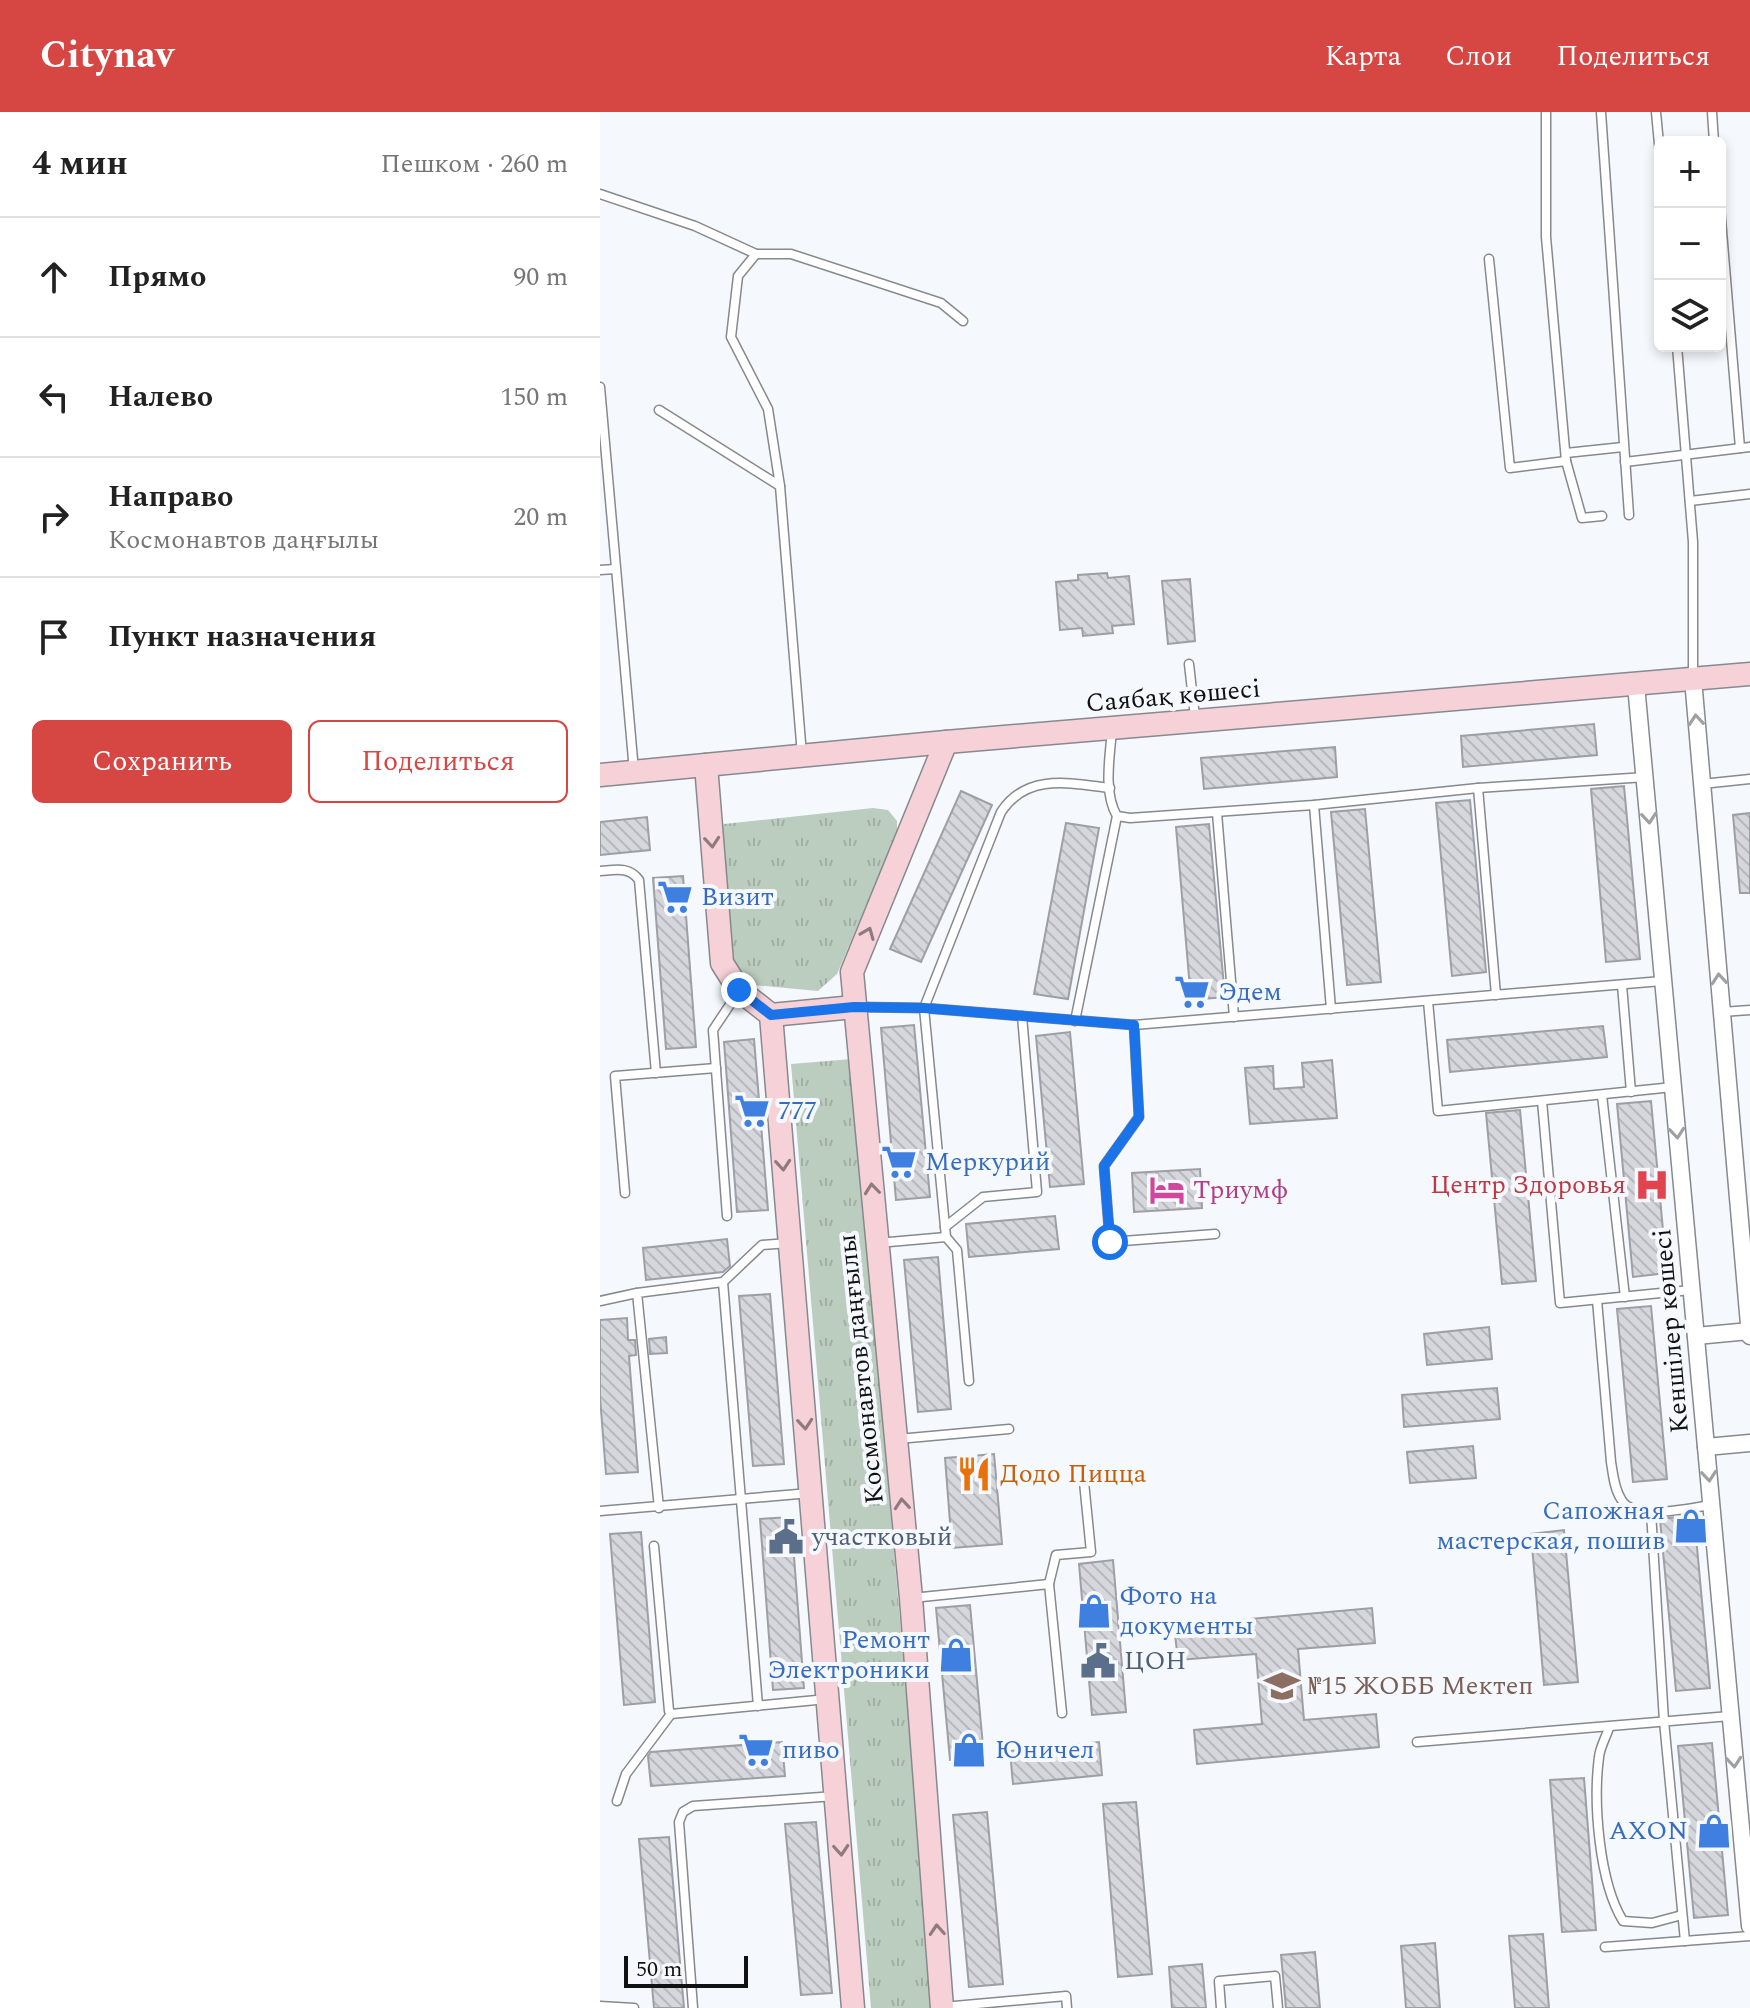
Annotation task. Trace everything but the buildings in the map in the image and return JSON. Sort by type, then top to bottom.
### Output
[{"type":"street","name":"Саябақ көшесі","points":[[600,775],[946,742],[1750,674]]},
{"type":"street","points":[[1693,679],[1746,1250],[1750,1334],[1696,1336]]},
{"type":"street","name":"Кеншілер көшесі","points":[[1636,685],[1750,1926]]},
{"type":"street","name":"Космонавтов даңғылы","points":[[942,2007],[911,1598],[852,972],[946,742]]},
{"type":"street","points":[[706,765],[722,963],[739,990],[771,1015],[854,1007]]},
{"type":"street","points":[[771,1015],[853,2008]]},
{"type":"street","points":[[1706,1447],[1750,1443]]},
{"type":"lane","points":[[1546,112],[1546,237],[1566,457],[1582,518],[1602,516]]},
{"type":"lane","points":[[1601,112],[1629,515]]},
{"type":"lane","points":[[1656,112],[1658,136]]},
{"type":"lane","points":[[1712,112],[1714,136]]},
{"type":"lane","points":[[600,194],[695,226],[756,254],[791,254],[941,303],[963,321]]},
{"type":"lane","points":[[1625,462],[1745,448],[1720,208]]},
{"type":"lane","points":[[756,254],[738,276],[731,337],[768,409],[780,486],[802,756]]},
{"type":"lane","points":[[1489,259],[1510,468],[1623,447]]},
{"type":"lane","points":[[1678,352],[1690,501],[1693,679]]},
{"type":"lane","points":[[600,387],[634,772]]},
{"type":"lane","points":[[659,410],[780,486]]},
{"type":"lane","points":[[1690,501],[1750,494]]},
{"type":"lane","points":[[600,570],[615,569]]},
{"type":"lane","points":[[1189,664],[1195,722]]},
{"type":"lane","points":[[1075,1021],[1117,816],[1112,808],[1110,788],[1112,729]]},
{"type":"lane","points":[[1117,816],[1217,813],[1478,788],[1646,777]]},
{"type":"lane","points":[[1702,784],[1750,779]]},
{"type":"lane","points":[[969,1381],[957,1250],[946,1232],[924,1008],[1001,812],[1009,800],[1027,787],[1049,783],[1110,788]]},
{"type":"lane","points":[[1478,788],[1496,995]]},
{"type":"lane","points":[[1314,805],[1331,1009]]},
{"type":"lane","points":[[1217,813],[1234,1017]]},
{"type":"lane","points":[[600,871],[622,869],[633,872],[639,880],[656,1073]]},
{"type":"lane","points":[[854,1007],[924,1008],[1134,1025],[1663,981]]},
{"type":"lane","points":[[1622,985],[1631,1092]]},
{"type":"lane","points":[[727,1216],[713,1030],[739,990]]},
{"type":"lane","points":[[1428,1001],[1438,1111],[1673,1087]]},
{"type":"lane","points":[[1722,1012],[1750,1010]]},
{"type":"lane","points":[[877,1244],[946,1232],[983,1197],[1037,1192],[1022,1016]]},
{"type":"lane","points":[[1134,1025],[1139,1117],[1104,1166],[1110,1242],[1215,1234]]},
{"type":"lane","points":[[625,1193],[615,1076],[716,1068]]},
{"type":"lane","points":[[1602,1095],[1625,1297]]},
{"type":"lane","points":[[1542,1101],[1560,1303],[1692,1290]]},
{"type":"lane","points":[[600,1301],[723,1282],[762,1245],[790,1242]]},
{"type":"lane","points":[[723,1282],[758,1706]]},
{"type":"lane","points":[[637,1293],[659,1508]]},
{"type":"lane","points":[[1597,1300],[1615,1485],[1621,1500],[1635,1511],[1651,1512],[1711,1505]]},
{"type":"lane","points":[[896,1440],[1009,1429]]},
{"type":"lane","points":[[1062,1713],[1049,1584],[1056,1555],[1091,1552],[1084,1482]]},
{"type":"lane","points":[[600,1511],[811,1493]]},
{"type":"lane","points":[[600,1520],[611,1510]]},
{"type":"lane","points":[[1651,1512],[1664,1721],[1685,1941]]},
{"type":"lane","points":[[654,1546],[671,1714]]},
{"type":"lane","points":[[911,1598],[1049,1584]]},
{"type":"lane","points":[[617,1801],[626,1774],[671,1714],[828,1699]]},
{"type":"lane","points":[[1417,1742],[1730,1716]]},
{"type":"lane","points":[[1609,1728],[1599,1755],[1597,1822],[1613,1905],[1623,1921],[1652,1923],[1682,1915]]},
{"type":"lane","points":[[693,2008],[679,1822],[683,1812],[693,1806],[836,1795]]},
{"type":"lane","points":[[1605,1947],[1750,1936]]},
{"type":"lane","points":[[1221,2008],[1219,1981],[1275,1976],[1278,2008]]},
{"type":"lane","points":[[942,2007],[1066,1996],[1067,2008]]},
{"type":"lane","points":[[600,2006],[634,2008]]},
{"type":"green space","points":[[873,808],[888,810],[897,821],[897,833],[837,974],[818,991],[753,985],[736,973],[729,956],[716,836],[724,824]]},
{"type":"green space","points":[[852,1059],[933,2008],[871,2008],[791,1064]]},
{"type":"place","name":"Визит","points":[[675,897]]},
{"type":"place","name":"Эдем","points":[[1192,992]]},
{"type":"place","name":"777","points":[[752,1111]]},
{"type":"place","name":"Меркурий","points":[[899,1162]]},
{"type":"place","name":"Центр Здоровья","points":[[1652,1185]]},
{"type":"place","name":"Триумф","points":[[1167,1190]]},
{"type":"place","name":"Додо Пицца","points":[[974,1474]]},
{"type":"place","name":"Сапожная мастерская, пошив","points":[[1691,1526]]},
{"type":"place","name":"участковый","points":[[786,1537]]},
{"type":"place","name":"Фото на документы","points":[[1094,1611]]},
{"type":"place","name":"Ремонт Электроники","points":[[956,1655]]},
{"type":"place","name":"ЦОН","points":[[1098,1661]]},
{"type":"place","name":"№15 ЖОББ Мектеп","points":[[1282,1686]]},
{"type":"place","name":"пиво","points":[[756,1750]]},
{"type":"place","name":"Юничел","points":[[969,1750]]},
{"type":"place","name":"AXON","points":[[1714,1831]]},
{"type":"route","points":[[739,990],[771,1015],[854,1007],[924,1008],[1134,1025],[1139,1117],[1104,1166],[1110,1242]]}]
